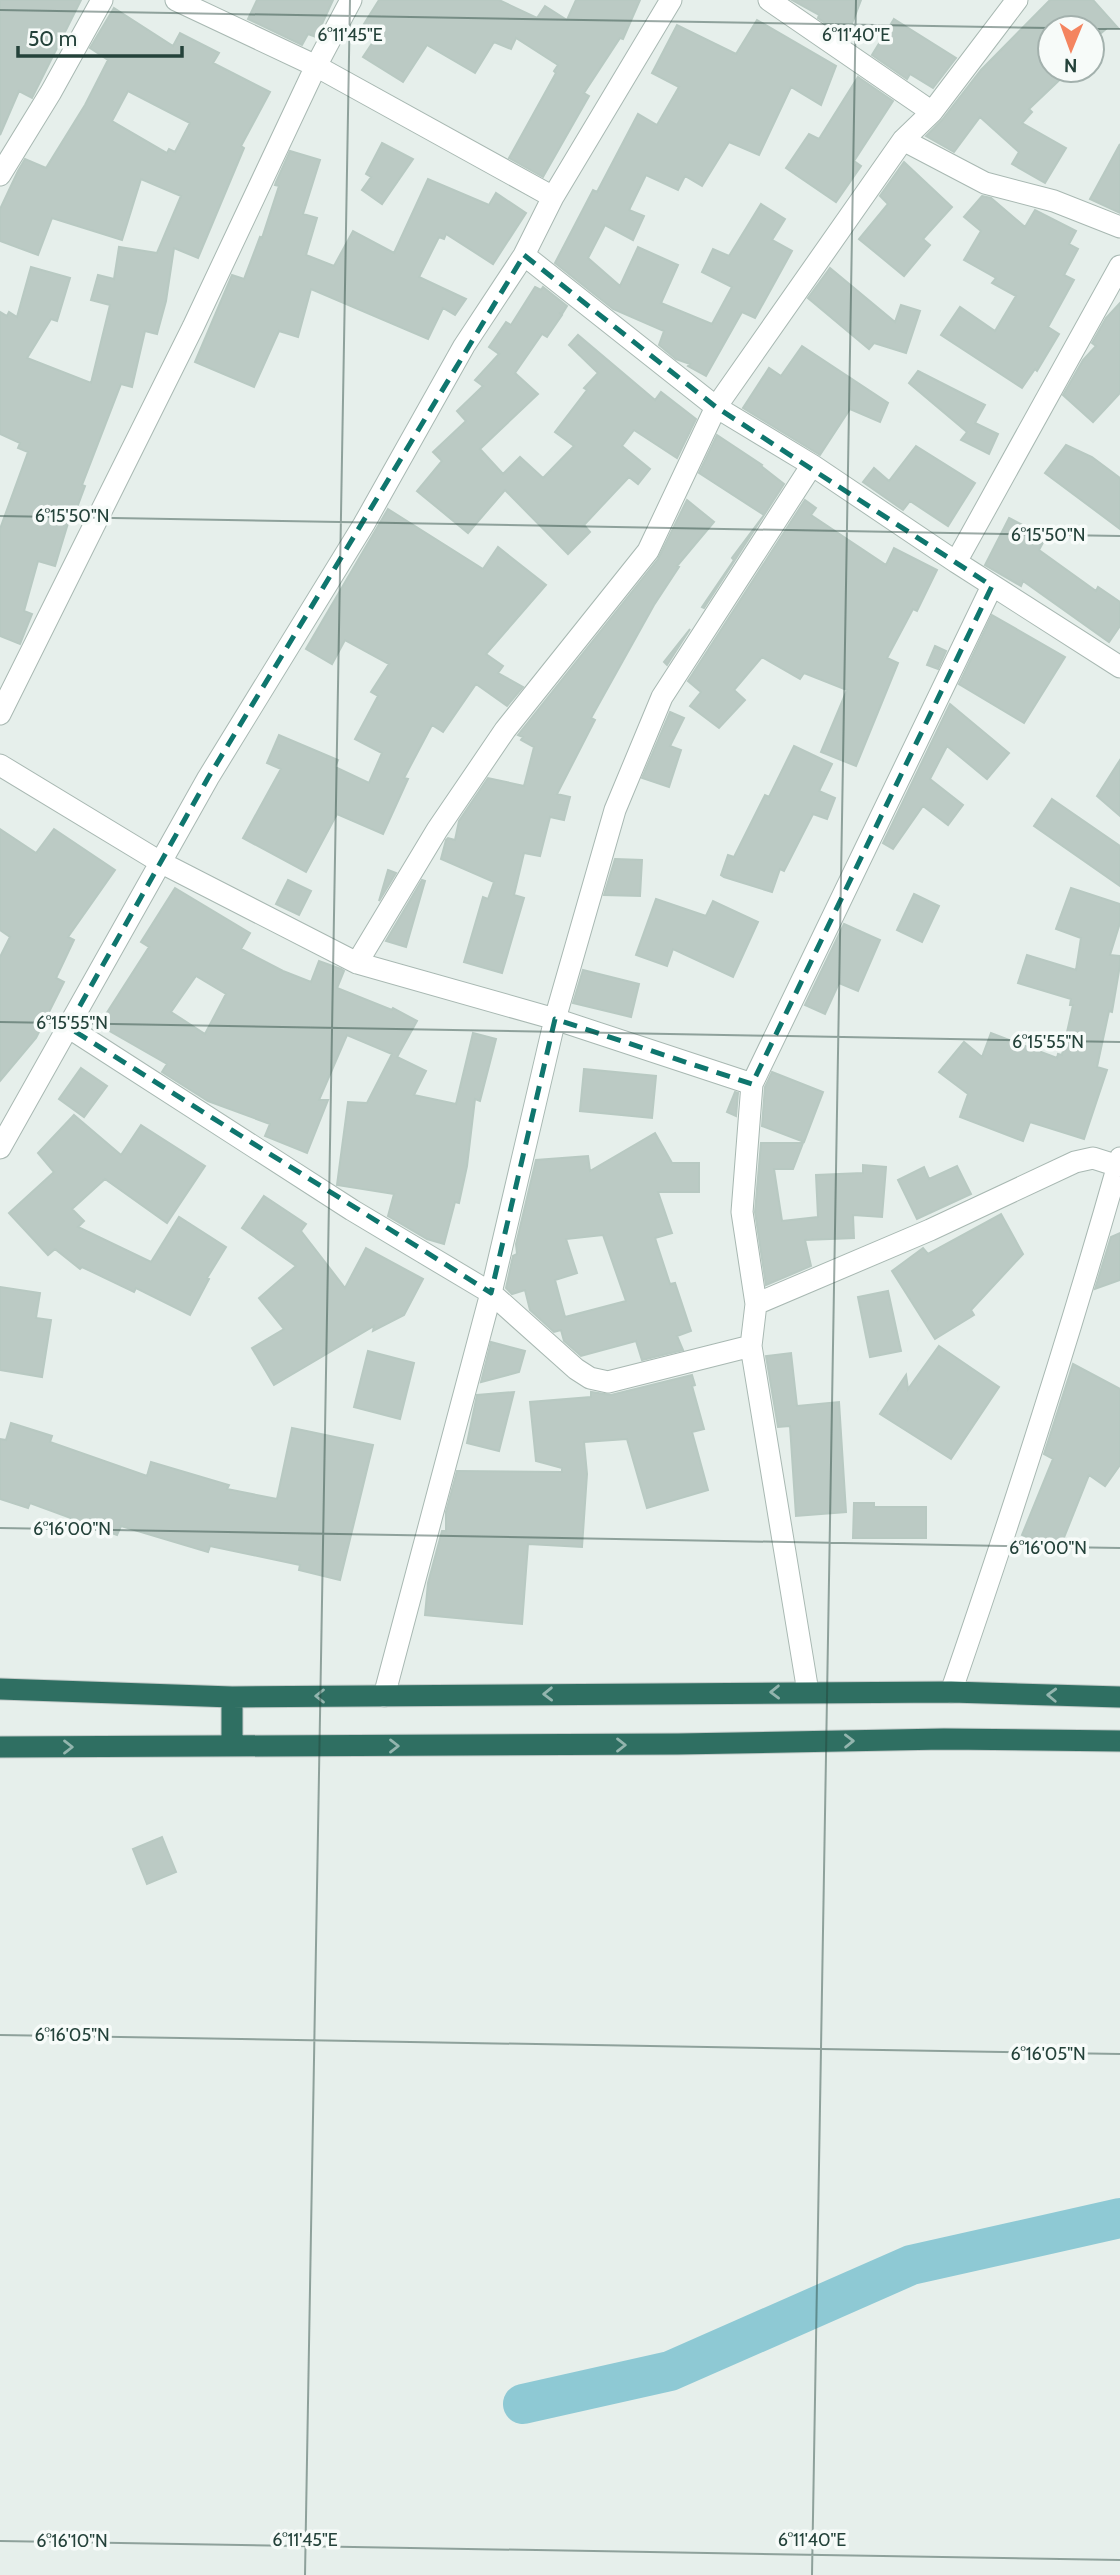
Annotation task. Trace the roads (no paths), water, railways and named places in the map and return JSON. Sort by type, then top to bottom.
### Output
[{"type":"highway","points":[[0,1689],[232,1697],[951,1692],[1120,1697]]},
{"type":"highway","points":[[232,1697],[232,1746]]},
{"type":"highway","points":[[0,1747],[678,1744],[944,1739],[1120,1741]]},
{"type":"street","points":[[0,175],[51,92],[102,0]]},
{"type":"street","points":[[176,0],[316,66],[553,197]]},
{"type":"street","points":[[0,714],[193,327],[316,66],[351,0]]},
{"type":"street","points":[[0,1148],[208,778],[364,524],[464,346],[524,255],[553,197],[671,0]]},
{"type":"street","points":[[769,0],[932,112]]},
{"type":"street","points":[[357,962],[437,830],[505,730],[648,551],[716,407],[903,141],[932,112],[1017,0]]},
{"type":"street","points":[[903,141],[985,183],[1054,201],[1120,227]]},
{"type":"street","points":[[524,255],[716,407],[812,465],[992,586],[1120,667]]},
{"type":"street","points":[[956,562],[1120,266]]},
{"type":"street","points":[[384,1696],[491,1293],[555,1019],[615,810],[662,698],[812,465]]},
{"type":"street","points":[[808,1692],[751,1346],[756,1304],[742,1212],[752,1084],[992,586]]},
{"type":"street","points":[[0,765],[160,862],[357,962],[555,1019],[752,1084]]},
{"type":"street","points":[[68,1027],[352,1210],[491,1293],[576,1369],[590,1378],[608,1382],[751,1346]]},
{"type":"street","points":[[756,1304],[930,1230],[1075,1162],[1093,1158],[1119,1162],[1111,1223],[951,1692]]},
{"type":"waterway","points":[[523,2404],[670,2371],[911,2265],[1120,2218]]}]
